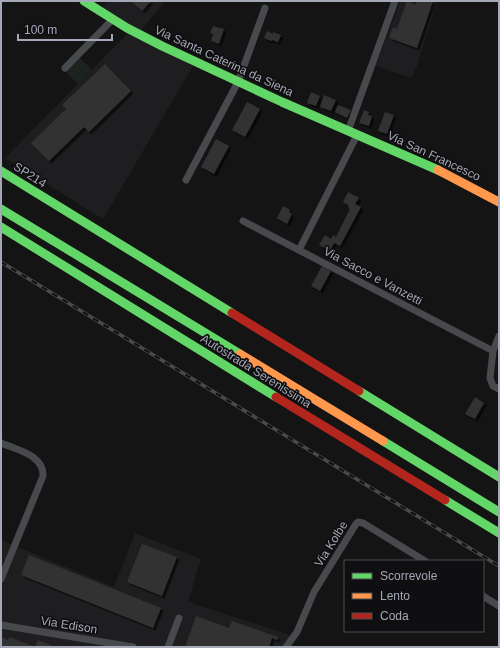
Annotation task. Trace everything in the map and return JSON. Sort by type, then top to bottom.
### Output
[{"type":"main road","name":"Via Santa Caterina da Siena","points":[[84,1],[150,40],[238,82],[357,135]]},
{"type":"main road","name":"Via San Francesco","points":[[357,135],[437,169],[499,202]]},
{"type":"main road","name":"SP214","points":[[1,171],[499,477]]},
{"type":"main road","name":"Autostrada Serenissima","points":[[1,209],[499,512]]},
{"type":"main road","name":"Autostrada Serenissima","points":[[1,227],[499,534]]},
{"type":"street","points":[[348,131],[395,1]]},
{"type":"street","points":[[186,180],[238,82],[265,8]]},
{"type":"street","points":[[66,68],[113,19]]},
{"type":"street","points":[[299,250],[357,135]]},
{"type":"street","name":"Via Sacco e Vanzetti","points":[[243,221],[493,351]]},
{"type":"street","points":[[499,336],[493,351],[490,378],[493,386],[499,389]]},
{"type":"street","points":[[1,443],[31,455],[42,467],[43,472],[43,476],[1,579]]},
{"type":"street","name":"Via Kolbe","points":[[286,647],[297,632],[314,592],[358,522],[363,523],[423,560]]},
{"type":"street","points":[[484,597],[499,606]]},
{"type":"street","points":[[168,647],[179,618]]},
{"type":"street","name":"Via Edison","points":[[1,625],[133,647]]},
{"type":"shaded area","points":[[108,1],[165,1],[139,33],[101,9]]},
{"type":"shaded area","points":[[400,1],[437,1],[417,66],[411,78],[376,66]]},
{"type":"shaded area","points":[[130,31],[193,66],[103,219],[5,158]]},
{"type":"shaded area","points":[[79,57],[92,70],[78,84],[65,71]]},
{"type":"shaded area","points":[[135,533],[201,559],[188,602],[290,635],[284,647],[1,647],[1,540],[114,587]]},
{"type":"building","points":[[131,1],[151,1],[142,11]]},
{"type":"building","points":[[407,1],[416,5],[417,1],[433,1],[417,48],[389,38],[393,27],[397,29]]},
{"type":"building","points":[[213,26],[224,29],[219,44],[211,41],[213,34],[210,33]]},
{"type":"building","points":[[267,31],[273,34],[273,32],[281,35],[278,42],[264,38]]},
{"type":"building","points":[[105,64],[131,91],[89,132],[84,127],[49,161],[31,143],[66,109],[62,105]]},
{"type":"building","points":[[311,92],[320,96],[316,106],[307,103]]},
{"type":"building","points":[[324,95],[336,100],[331,111],[320,107]]},
{"type":"building","points":[[247,102],[260,109],[245,137],[232,130]]},
{"type":"building","points":[[338,105],[351,110],[347,118],[335,112]]},
{"type":"building","points":[[364,110],[369,112],[368,115],[372,116],[369,126],[359,123]]},
{"type":"building","points":[[385,112],[394,115],[387,134],[378,131]]},
{"type":"building","points":[[216,139],[229,146],[214,174],[201,167]]},
{"type":"building","points":[[348,192],[359,198],[355,204],[361,207],[340,246],[334,243],[330,251],[319,245],[325,235],[331,239],[333,235],[336,237],[350,209],[348,208],[349,206],[343,202]]},
{"type":"building","points":[[283,206],[290,210],[289,212],[292,214],[287,224],[277,218]]},
{"type":"building","points":[[322,266],[331,271],[320,291],[311,286]]},
{"type":"building","points":[[406,291],[412,294],[408,301],[402,298]]},
{"type":"building","points":[[475,397],[484,403],[475,419],[465,414]]},
{"type":"building","points":[[142,544],[177,557],[162,596],[127,582]]},
{"type":"building","points":[[29,555],[161,608],[153,628],[21,575]]},
{"type":"building","points":[[196,616],[229,628],[232,621],[278,637],[277,640],[272,638],[269,647],[185,647]]},
{"type":"building","points":[[1,637],[8,640],[9,637],[35,647],[1,647]]},
{"type":"building","points":[[38,640],[55,647],[35,647]]},
{"type":"railway","points":[[1,262],[499,566]]},
{"type":"traffic: fast","points":[[84,1],[127,28],[162,46],[282,102],[438,170]]},
{"type":"traffic: fast","points":[[1,171],[232,313]]},
{"type":"traffic: fast","points":[[1,209],[240,354]]},
{"type":"traffic: fast","points":[[1,227],[276,397]]},
{"type":"traffic: fast","points":[[359,391],[499,477]]},
{"type":"traffic: fast","points":[[383,441],[499,512]]},
{"type":"traffic: fast","points":[[445,500],[499,533]]},
{"type":"traffic: slow","points":[[438,170],[499,202]]},
{"type":"traffic: slow","points":[[240,354],[383,441]]},
{"type":"traffic: jam","points":[[232,313],[359,391]]},
{"type":"traffic: jam","points":[[276,397],[445,500]]}]
